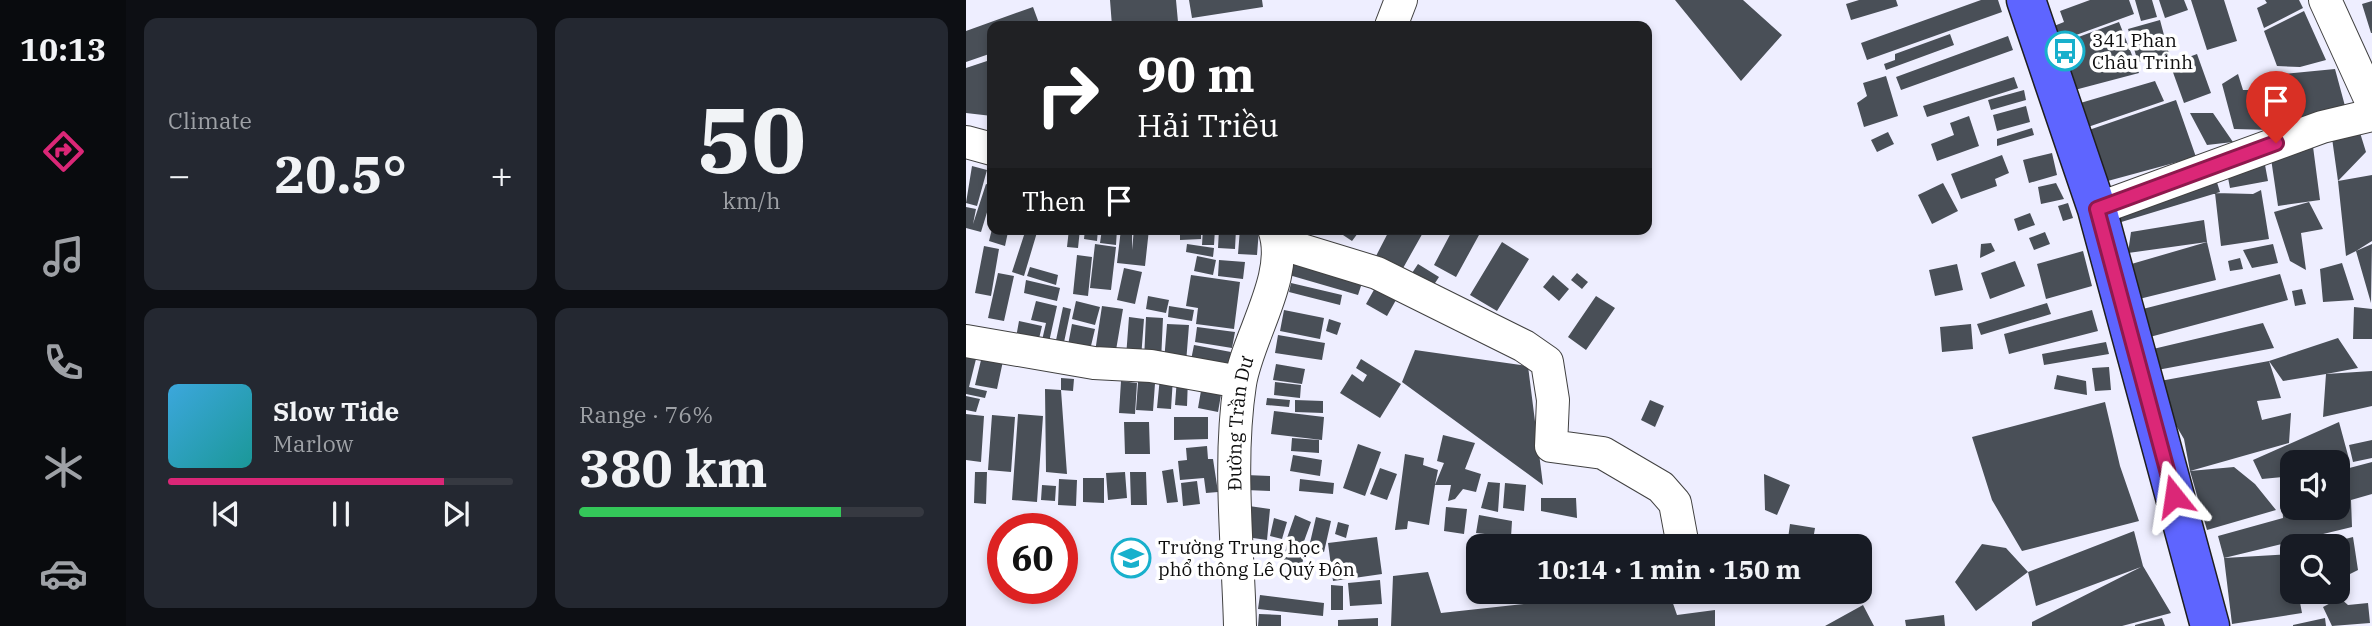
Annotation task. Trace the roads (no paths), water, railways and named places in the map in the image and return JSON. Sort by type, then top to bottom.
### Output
[{"type":"main road","points":[[2026,0],[2097,209],[2210,626]]},
{"type":"street","points":[[1393,21],[1401,0]]},
{"type":"street","points":[[2325,0],[2372,103]]},
{"type":"street","points":[[2097,209],[2299,135],[2372,115]]},
{"type":"street","points":[[966,142],[987,148]]},
{"type":"street","name":"Đường Trần Dư","points":[[1240,626],[1236,453],[1240,382],[1280,254],[1283,235]]},
{"type":"street","points":[[1285,235],[1377,273],[1524,346],[1547,362],[1553,400],[1551,446],[1603,453],[1661,487],[1675,503],[1681,534]]},
{"type":"street","points":[[966,341],[1094,363],[1151,366],[1240,382]]},
{"type":"place","name":"341 Phan Châu Trinh","points":[[2065,51]]},
{"type":"place","name":"Trường Trung học phổ thông Lê Quý Đôn","points":[[1131,558]]}]
